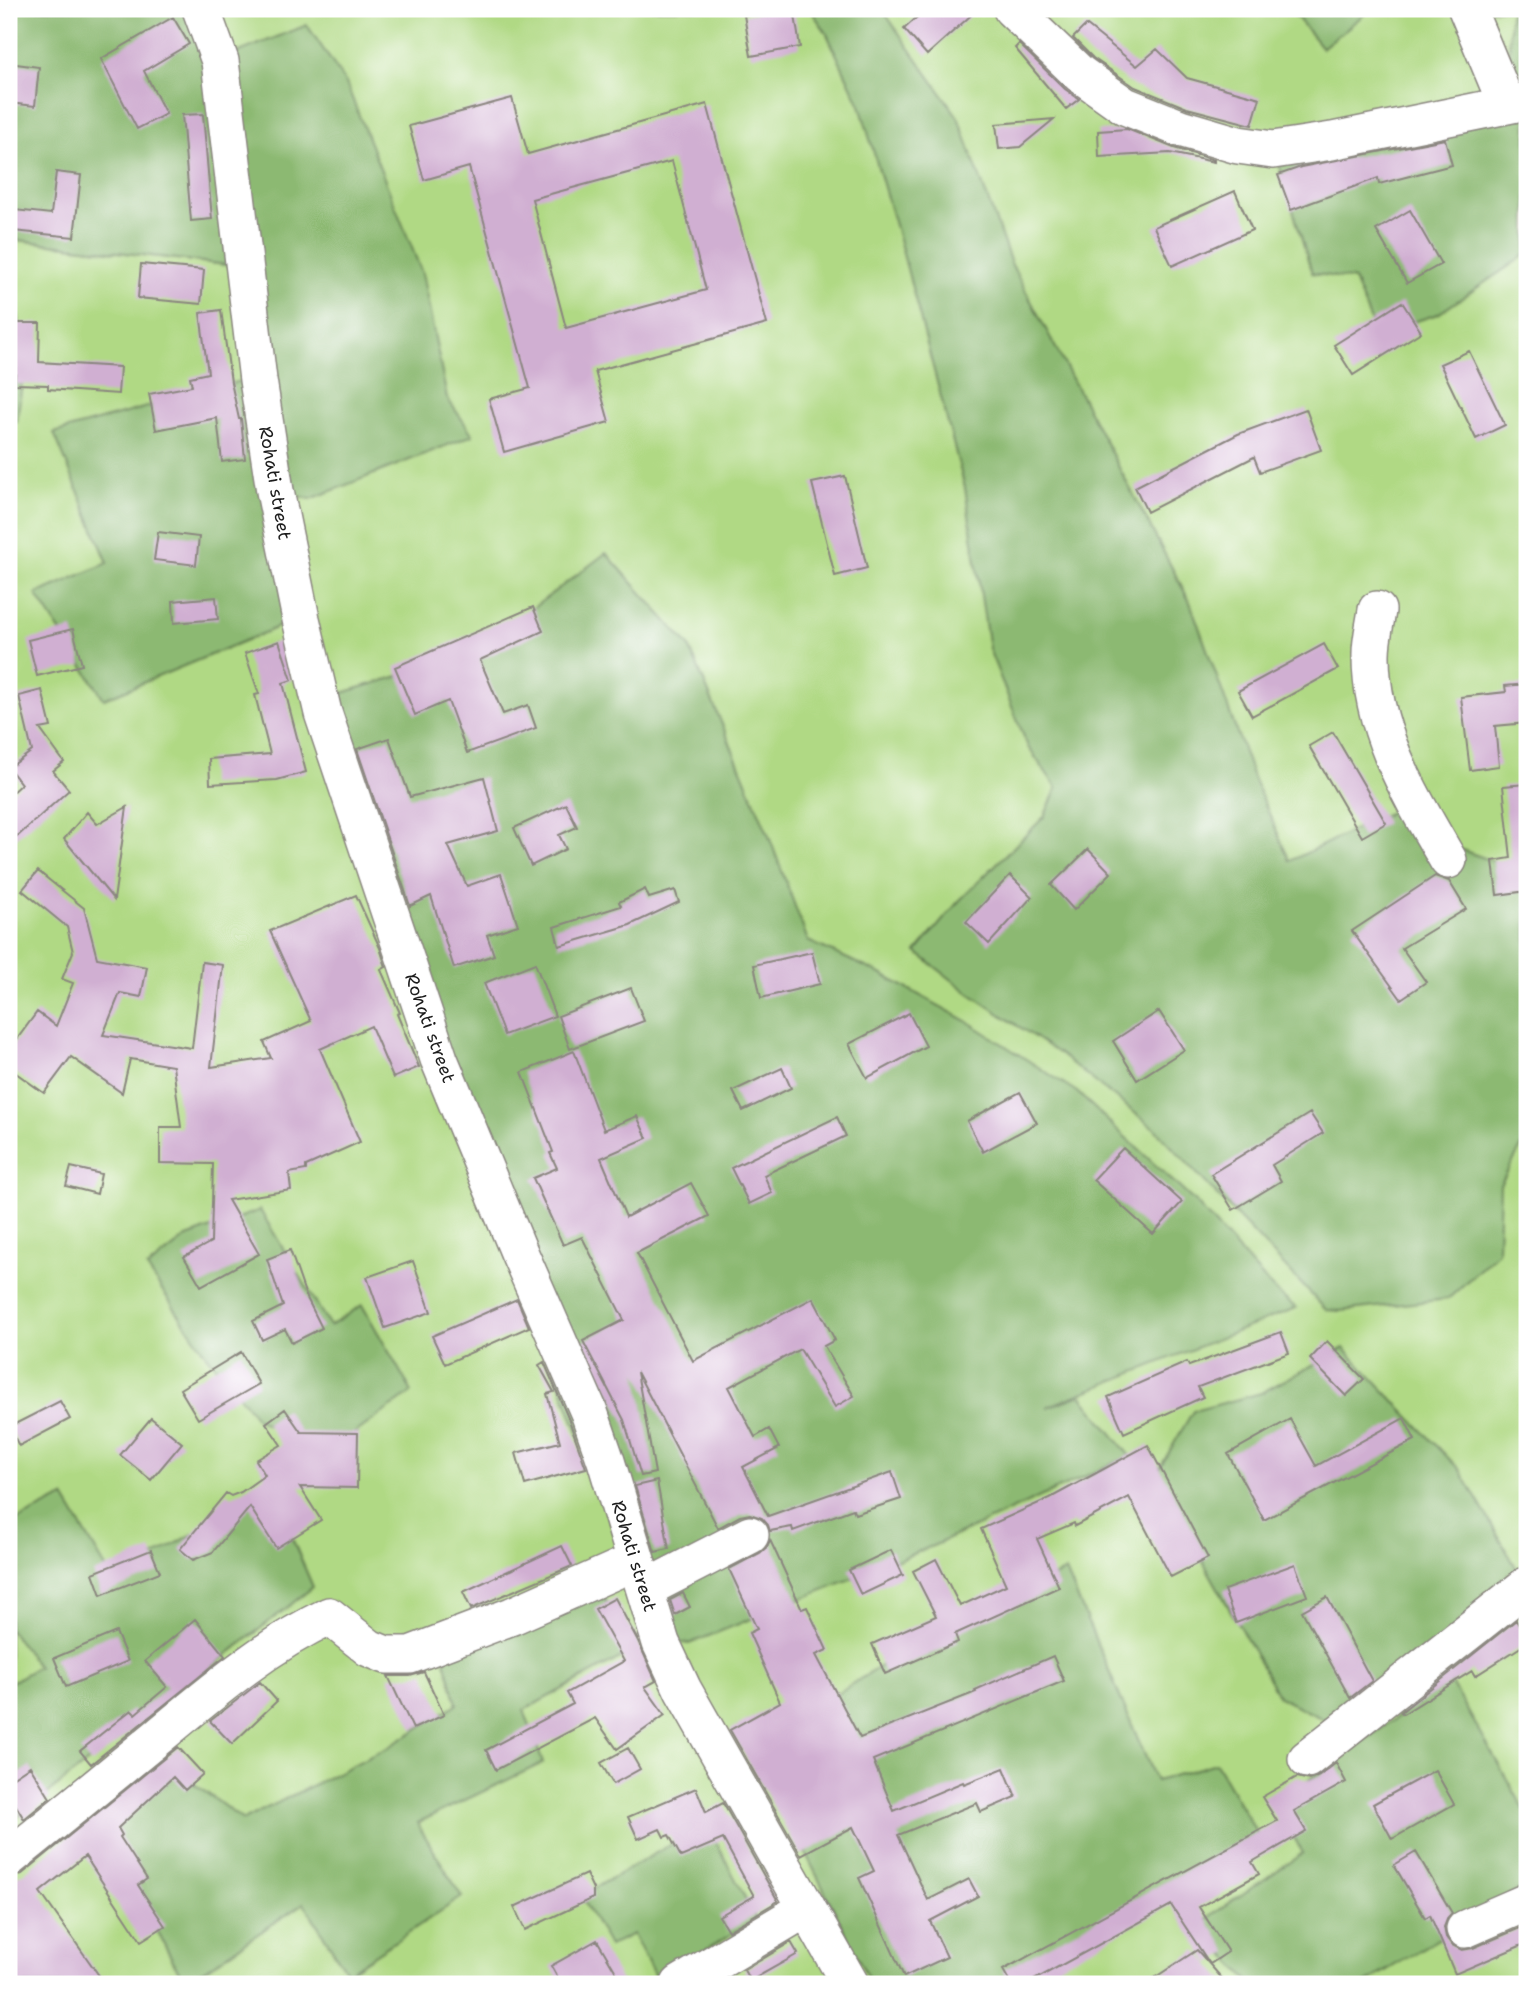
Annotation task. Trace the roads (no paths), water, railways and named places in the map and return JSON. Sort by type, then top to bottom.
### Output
[{"type":"street","name":"Rohati street","points":[[201,9],[220,61],[258,380],[275,491],[323,713],[439,1059],[589,1412],[661,1643],[683,1690],[850,1984]]},
{"type":"street","points":[[1012,9],[1080,74],[1125,106],[1180,128],[1238,145],[1273,150],[1517,103],[1467,9]]},
{"type":"street","points":[[1377,610],[1371,653],[1375,702],[1391,752],[1411,796],[1448,860]]},
{"type":"street","points":[[9,1858],[280,1641],[329,1616],[369,1648],[386,1654],[410,1655],[512,1616],[640,1575],[750,1535]]},
{"type":"street","points":[[1307,1759],[1526,1586]]},
{"type":"street","points":[[1465,1929],[1527,1902]]},
{"type":"street","points":[[680,1984],[807,1908]]}]
